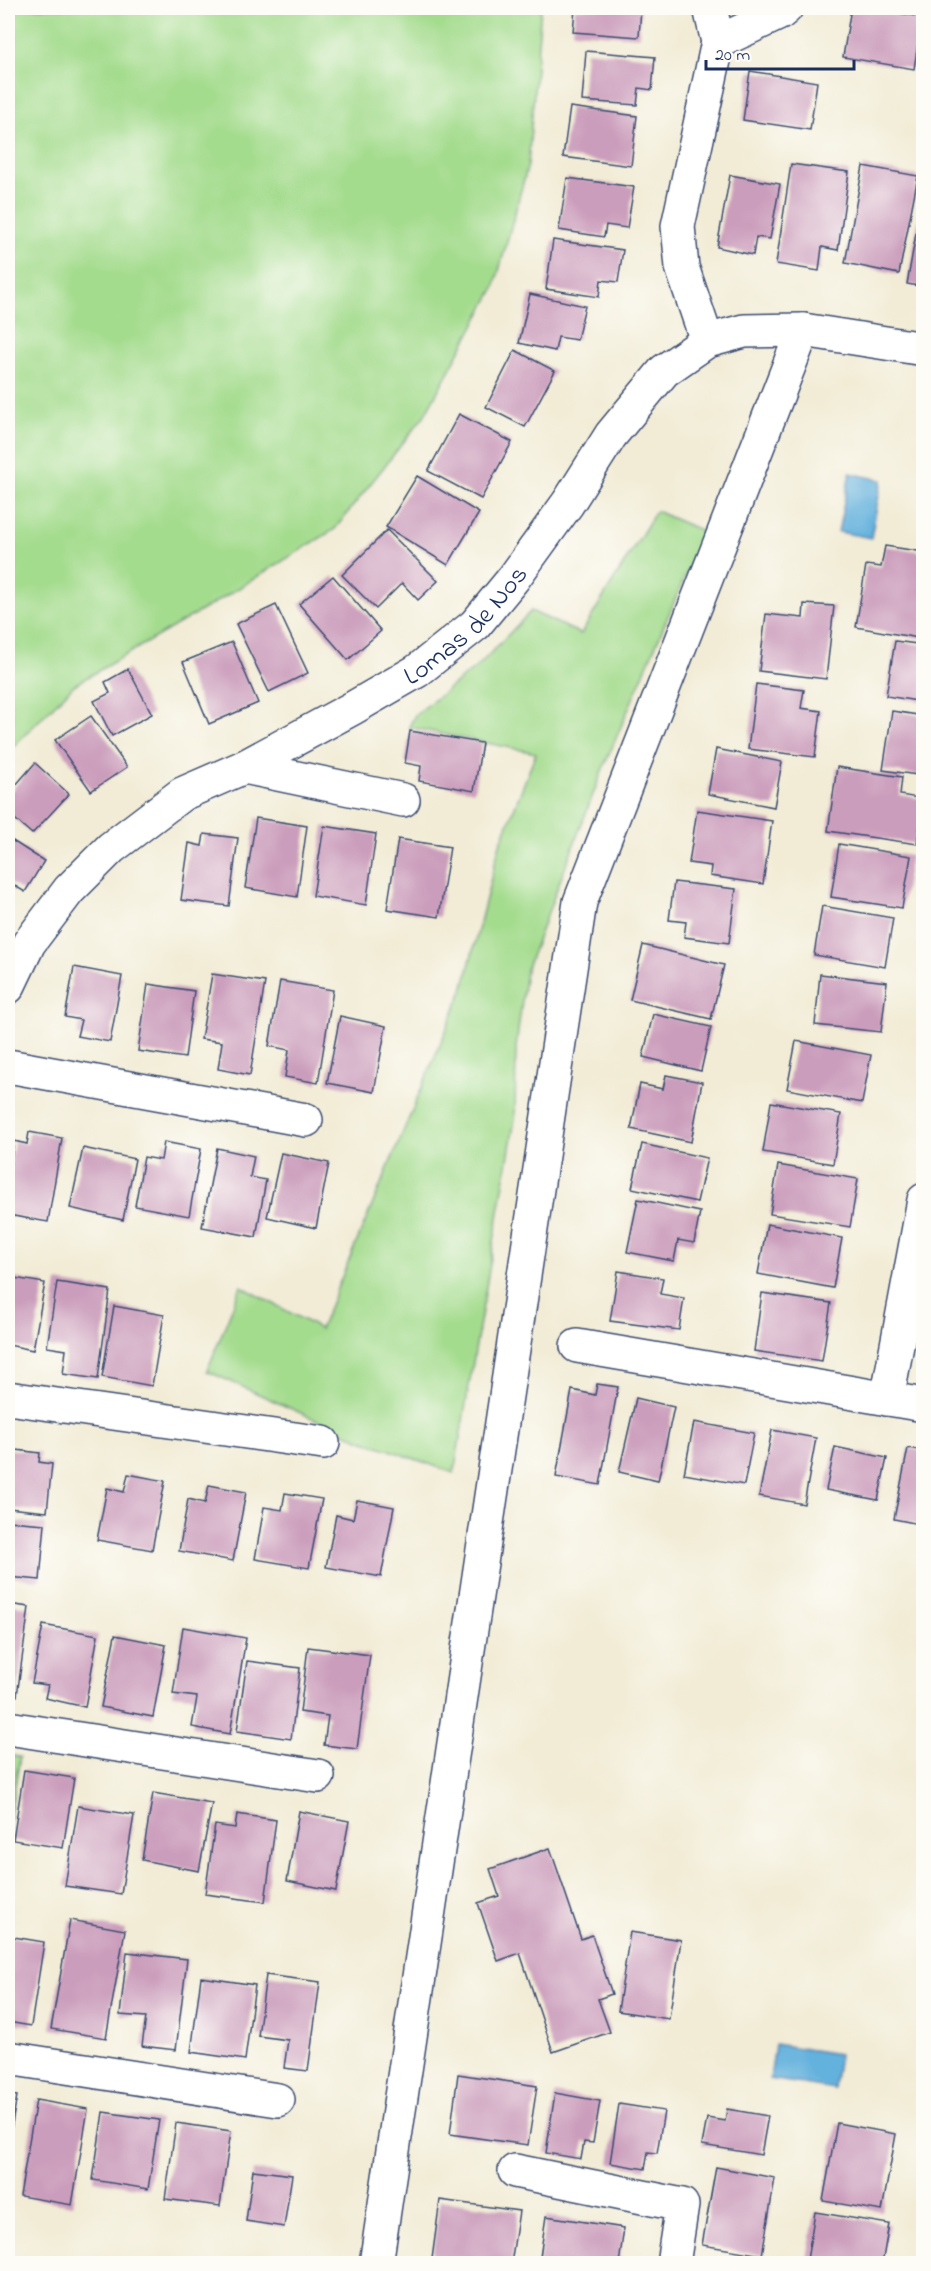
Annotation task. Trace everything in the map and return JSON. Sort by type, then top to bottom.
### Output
[{"type":"street","points":[[707,341],[682,267],[678,226],[718,42],[710,8]]},
{"type":"street","points":[[718,42],[786,8]]},
{"type":"street","points":[[376,2264],[580,902],[802,330]]},
{"type":"street","name":"Lomas de Nos","points":[[8,987],[29,943],[69,890],[111,848],[182,794],[244,767],[353,708],[417,671],[475,625],[513,579],[568,503],[610,435],[664,371],[707,341],[744,331],[802,330],[924,349]]},
{"type":"street","points":[[244,767],[403,800]]},
{"type":"street","points":[[8,1066],[306,1120]]},
{"type":"street","points":[[887,1399],[924,1200]]},
{"type":"street","points":[[577,1346],[924,1405]]},
{"type":"street","points":[[8,1398],[323,1443]]},
{"type":"street","points":[[8,1728],[318,1776]]},
{"type":"street","points":[[8,2058],[278,2100]]},
{"type":"street","points":[[515,2171],[682,2205],[673,2264]]},
{"type":"green space","points":[[8,8],[541,8],[528,165],[494,289],[424,416],[335,529],[74,685],[8,752]]},
{"type":"green space","points":[[656,511],[704,532],[602,771],[526,970],[516,1047],[515,1119],[454,1473],[359,1439],[207,1371],[241,1286],[320,1329],[463,990],[499,847],[536,753],[409,727],[415,715],[480,664],[531,611],[581,634]]},
{"type":"green space","points":[[8,1755],[20,1757],[8,1825]]},
{"type":"water","points":[[850,473],[882,480],[871,538],[838,532]]},
{"type":"water","points":[[775,2044],[839,2054],[834,2089],[770,2079]]},
{"type":"building","points":[[575,8],[641,8],[639,37],[573,32]]},
{"type":"building","points":[[851,8],[868,8],[922,17],[914,69],[843,57]]},
{"type":"building","points":[[586,51],[655,57],[652,90],[639,88],[637,105],[582,101]]},
{"type":"building","points":[[750,71],[817,82],[810,130],[743,120]]},
{"type":"building","points":[[570,107],[637,116],[631,166],[563,157]]},
{"type":"building","points":[[791,164],[849,172],[838,250],[822,247],[819,271],[776,264]]},
{"type":"building","points":[[863,166],[918,176],[899,274],[845,263]]},
{"type":"building","points":[[730,175],[780,184],[770,239],[756,237],[753,255],[717,247]]},
{"type":"building","points":[[567,178],[634,187],[627,228],[606,225],[604,237],[559,230]]},
{"type":"building","points":[[920,211],[924,212],[924,287],[907,284]]},
{"type":"building","points":[[553,240],[623,250],[618,282],[601,280],[599,297],[546,289]]},
{"type":"building","points":[[530,294],[585,306],[577,340],[558,337],[555,351],[519,343]]},
{"type":"building","points":[[515,350],[555,371],[525,427],[486,407]]},
{"type":"building","points":[[459,414],[512,442],[481,499],[428,471]]},
{"type":"building","points":[[417,476],[479,513],[448,565],[386,527]]},
{"type":"building","points":[[387,530],[438,581],[418,600],[402,583],[376,609],[342,575]]},
{"type":"building","points":[[885,546],[924,552],[924,639],[856,627],[866,565],[881,567]]},
{"type":"building","points":[[333,576],[381,631],[348,660],[299,604]]},
{"type":"building","points":[[804,604],[834,606],[826,679],[759,671],[766,614],[803,618]]},
{"type":"building","points":[[276,605],[308,673],[269,692],[236,624]]},
{"type":"building","points":[[895,641],[924,645],[924,702],[886,696]]},
{"type":"building","points":[[232,642],[258,703],[209,724],[183,662]]},
{"type":"building","points":[[128,669],[152,714],[112,736],[94,701],[110,693],[105,682]]},
{"type":"building","points":[[756,684],[804,690],[801,708],[821,711],[815,757],[748,749]]},
{"type":"building","points":[[892,711],[924,716],[924,776],[883,770]]},
{"type":"building","points":[[91,716],[127,767],[91,791],[55,740]]},
{"type":"building","points":[[410,731],[482,743],[474,791],[419,781],[421,766],[405,763]]},
{"type":"building","points":[[716,749],[782,762],[774,807],[708,794]]},
{"type":"building","points":[[35,763],[69,794],[32,834],[8,813],[8,794]]},
{"type":"building","points":[[837,767],[902,777],[900,795],[924,799],[917,844],[828,831]]},
{"type":"building","points":[[697,810],[772,821],[763,884],[710,876],[711,866],[689,863]]},
{"type":"building","points":[[256,818],[307,826],[297,897],[245,888]]},
{"type":"building","points":[[324,826],[376,834],[366,905],[313,896]]},
{"type":"building","points":[[204,834],[238,838],[229,906],[181,900],[189,843],[202,846]]},
{"type":"building","points":[[8,838],[44,861],[25,892],[10,883],[8,886]]},
{"type":"building","points":[[398,839],[450,847],[439,917],[387,909]]},
{"type":"building","points":[[839,844],[911,856],[902,908],[831,897]]},
{"type":"building","points":[[674,882],[736,889],[729,943],[684,937],[686,922],[669,920]]},
{"type":"building","points":[[822,906],[893,918],[885,967],[814,955]]},
{"type":"building","points":[[643,945],[724,965],[711,1019],[630,1000]]},
{"type":"building","points":[[74,967],[122,976],[110,1042],[77,1036],[81,1020],[65,1017]]},
{"type":"building","points":[[212,974],[265,982],[250,1075],[218,1069],[222,1042],[201,1039]]},
{"type":"building","points":[[820,974],[887,982],[881,1032],[815,1025]]},
{"type":"building","points":[[280,981],[333,990],[318,1083],[285,1077],[289,1050],[269,1046]]},
{"type":"building","points":[[148,984],[194,991],[185,1058],[138,1051]]},
{"type":"building","points":[[653,1014],[711,1027],[701,1071],[643,1057]]},
{"type":"building","points":[[340,1016],[386,1026],[374,1092],[327,1083]]},
{"type":"building","points":[[796,1041],[871,1055],[862,1103],[787,1089]]},
{"type":"building","points":[[666,1075],[702,1082],[691,1142],[631,1129],[640,1084],[663,1089]]},
{"type":"building","points":[[771,1102],[841,1114],[833,1164],[763,1152]]},
{"type":"building","points":[[29,1132],[62,1138],[48,1222],[8,1215],[8,1178],[14,1141],[27,1144]]},
{"type":"building","points":[[164,1142],[201,1149],[189,1216],[135,1206],[144,1157],[161,1160]]},
{"type":"building","points":[[642,1144],[707,1158],[697,1202],[632,1188]]},
{"type":"building","points":[[83,1148],[135,1159],[123,1220],[70,1208]]},
{"type":"building","points":[[217,1148],[254,1156],[250,1177],[266,1180],[256,1237],[202,1227]]},
{"type":"building","points":[[281,1153],[329,1163],[316,1228],[267,1217]]},
{"type":"building","points":[[778,1165],[858,1179],[850,1227],[770,1214]]},
{"type":"building","points":[[638,1199],[700,1212],[694,1243],[678,1240],[674,1261],[627,1252]]},
{"type":"building","points":[[767,1224],[842,1238],[833,1288],[758,1274]]},
{"type":"building","points":[[618,1271],[663,1278],[660,1294],[684,1298],[679,1330],[610,1321]]},
{"type":"building","points":[[8,1277],[45,1283],[33,1350],[8,1345]]},
{"type":"building","points":[[57,1282],[110,1290],[98,1379],[63,1374],[66,1350],[47,1347]]},
{"type":"building","points":[[762,1293],[831,1303],[822,1361],[754,1351]]},
{"type":"building","points":[[114,1306],[164,1315],[152,1386],[102,1377]]},
{"type":"building","points":[[597,1384],[618,1387],[600,1485],[556,1477],[572,1390],[595,1395]]},
{"type":"building","points":[[636,1398],[674,1407],[658,1481],[619,1472]]},
{"type":"building","points":[[694,1422],[754,1433],[744,1485],[684,1474]]},
{"type":"building","points":[[772,1430],[816,1438],[804,1504],[759,1496]]},
{"type":"building","points":[[835,1447],[887,1458],[878,1500],[826,1490]]},
{"type":"building","points":[[908,1448],[924,1451],[924,1525],[894,1519]]},
{"type":"building","points":[[8,1449],[40,1453],[39,1462],[52,1464],[47,1512],[8,1508]]},
{"type":"building","points":[[128,1474],[165,1481],[152,1550],[97,1540],[107,1488],[124,1492]]},
{"type":"building","points":[[209,1485],[246,1492],[233,1561],[179,1551],[188,1499],[205,1503]]},
{"type":"building","points":[[285,1493],[322,1499],[309,1568],[255,1559],[264,1507],[282,1510]]},
{"type":"building","points":[[357,1500],[394,1507],[381,1577],[326,1567],[336,1515],[353,1519]]},
{"type":"building","points":[[8,1521],[45,1524],[40,1580],[8,1577]]},
{"type":"building","points":[[8,1604],[29,1607],[17,1696],[8,1695]]},
{"type":"building","points":[[43,1625],[98,1635],[85,1707],[45,1698],[48,1685],[32,1683]]},
{"type":"building","points":[[183,1627],[246,1638],[230,1734],[192,1727],[197,1697],[173,1694]]},
{"type":"building","points":[[115,1635],[166,1645],[153,1717],[101,1707]]},
{"type":"building","points":[[308,1647],[370,1655],[357,1749],[324,1745],[328,1716],[300,1712]]},
{"type":"building","points":[[247,1661],[300,1668],[291,1739],[237,1731]]},
{"type":"building","points":[[24,1770],[74,1778],[63,1848],[13,1840]]},
{"type":"building","points":[[153,1793],[212,1803],[199,1871],[142,1860]]},
{"type":"building","points":[[78,1806],[134,1815],[121,1894],[65,1886]]},
{"type":"building","points":[[299,1811],[349,1821],[336,1891],[287,1881]]},
{"type":"building","points":[[237,1814],[276,1820],[265,1902],[205,1894],[215,1825],[235,1828]]},
{"type":"building","points":[[550,1848],[581,1939],[592,1935],[612,1994],[598,1999],[610,2032],[553,2052],[520,1953],[498,1961],[478,1903],[499,1896],[490,1869]]},
{"type":"building","points":[[70,1920],[125,1930],[106,2038],[51,2029]]},
{"type":"building","points":[[630,1932],[681,1940],[669,2019],[618,2011]]},
{"type":"building","points":[[8,1936],[44,1942],[31,2026],[8,2022]]},
{"type":"building","points":[[127,1952],[187,1959],[176,2050],[142,2046],[146,2017],[120,2015]]},
{"type":"building","points":[[266,1975],[320,1982],[308,2071],[284,2068],[288,2040],[258,2036]]},
{"type":"building","points":[[201,1977],[255,1985],[245,2060],[191,2052]]},
{"type":"building","points":[[458,2074],[537,2086],[528,2145],[450,2134]]},
{"type":"building","points":[[555,2093],[600,2101],[593,2143],[584,2142],[581,2159],[546,2153]]},
{"type":"building","points":[[8,2095],[17,2096],[9,2141],[8,2141]]},
{"type":"building","points":[[36,2100],[88,2109],[72,2205],[20,2196]]},
{"type":"building","points":[[619,2104],[664,2111],[657,2153],[648,2152],[645,2169],[610,2163]]},
{"type":"building","points":[[727,2109],[768,2116],[761,2155],[702,2145],[707,2118],[725,2121]]},
{"type":"building","points":[[103,2112],[159,2120],[148,2189],[93,2180]]},
{"type":"building","points":[[176,2123],[231,2131],[220,2206],[165,2199]]},
{"type":"building","points":[[837,2123],[896,2134],[882,2211],[823,2201]]},
{"type":"building","points":[[716,2167],[775,2178],[762,2255],[702,2245]]},
{"type":"building","points":[[253,2170],[292,2175],[284,2227],[246,2221]]},
{"type":"building","points":[[440,2200],[519,2211],[511,2264],[462,2264],[432,2259]]},
{"type":"building","points":[[815,2212],[889,2224],[882,2264],[826,2264],[807,2260]]},
{"type":"building","points":[[546,2216],[624,2228],[619,2264],[539,2264]]},
{"type":"building","points":[[82,2259],[102,2262],[102,2264],[81,2264]]}]
